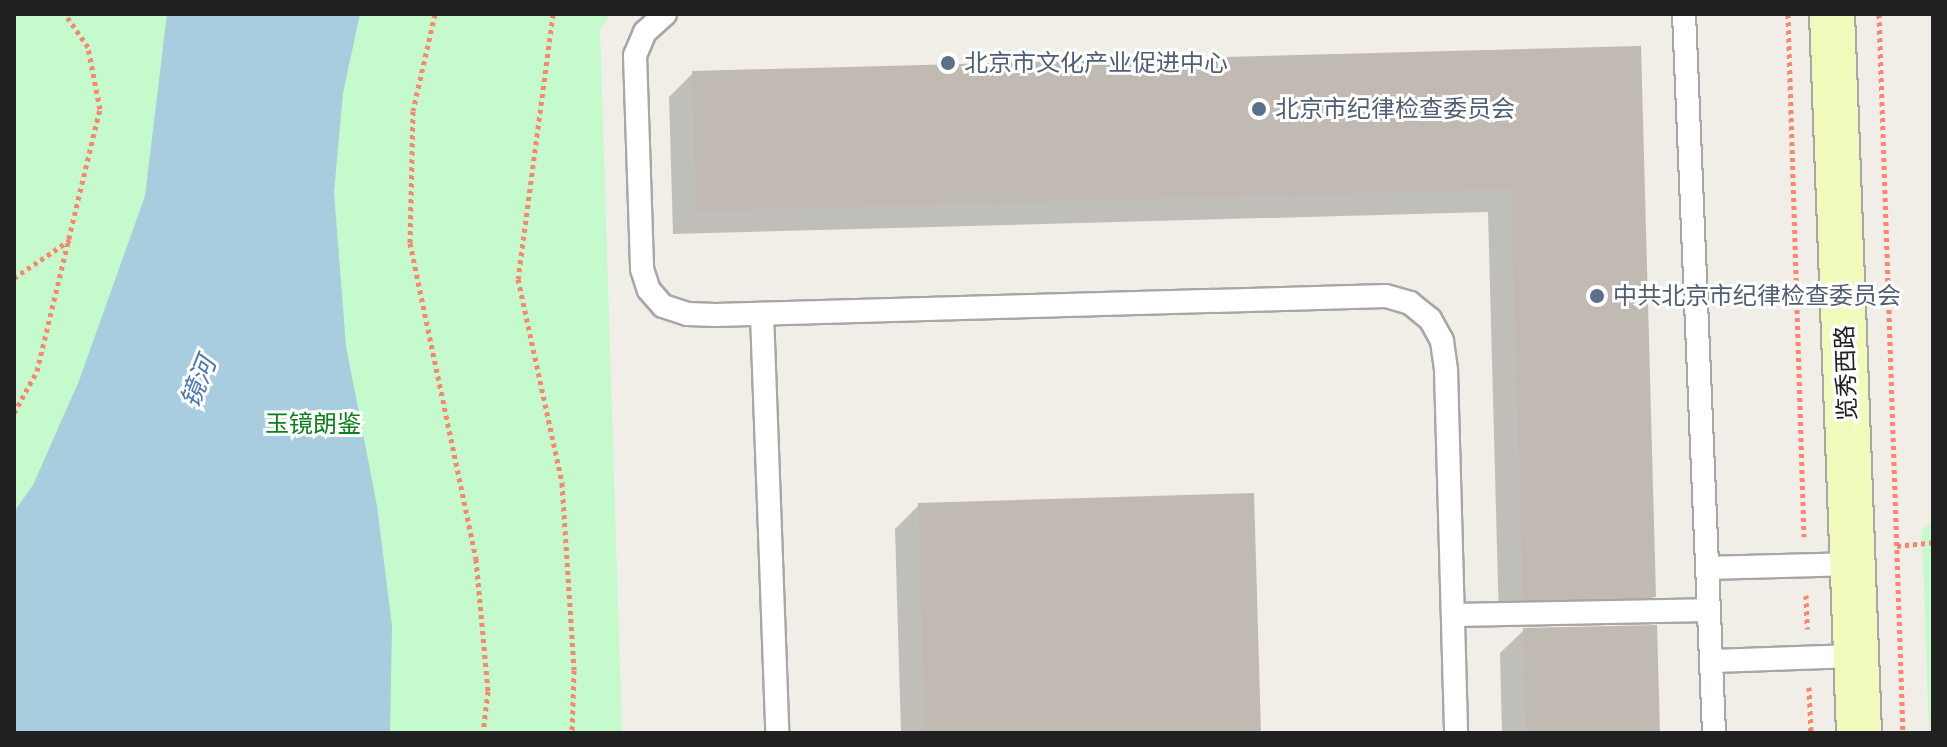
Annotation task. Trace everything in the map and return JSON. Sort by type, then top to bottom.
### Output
[{"type":"street","name":"览秀西路","points":[[1832,14],[1859,733]]},
{"type":"lane","points":[[665,14],[645,32],[635,55],[642,269],[649,290],[663,306],[687,314],[762,314],[1386,296],[1410,303],[1430,319],[1442,341],[1456,733]]},
{"type":"lane","points":[[1684,14],[1714,733]]},
{"type":"lane","points":[[762,314],[777,733]]},
{"type":"lane","points":[[1708,568],[1853,564]]},
{"type":"lane","points":[[1453,615],[1709,610]]},
{"type":"lane","points":[[1711,661],[1856,656]]},
{"type":"path","points":[[14,413],[37,371],[71,240],[100,109],[88,47],[65,14]]},
{"type":"path","points":[[435,14],[413,111],[410,243],[476,559],[488,691],[483,733]]},
{"type":"path","points":[[553,14],[518,279],[562,483],[574,670],[572,733]]},
{"type":"path","name":"览秀西路","points":[[1788,14],[1811,733]]},
{"type":"path","name":"览秀西路","points":[[1879,14],[1903,733]]},
{"type":"path","points":[[14,278],[71,240]]},
{"type":"path","points":[[1897,546],[1933,542]]},
{"type":"green space","name":"玉镜朗鉴","points":[[14,14],[611,14],[600,29],[622,733],[14,733]]},
{"type":"green space","points":[[1933,521],[1933,733],[1929,733],[1922,530]]},
{"type":"water","name":"镜河","points":[[167,14],[360,14],[343,93],[334,192],[346,346],[377,506],[392,626],[390,733],[14,733],[14,512],[33,485],[79,381],[145,196]]},
{"type":"building","points":[[1641,46],[1656,597],[1523,600],[1511,189],[696,211],[692,71]]},
{"type":"building","points":[[1254,493],[1261,733],[925,733],[918,503]]},
{"type":"building","points":[[1657,625],[1660,733],[1526,733],[1523,628]]},
{"type":"place","name":"北京市文化产业促进中心","points":[[948,63]]},
{"type":"place","name":"北京市纪律检查委员会","points":[[1259,109]]},
{"type":"place","name":"中共北京市纪律检查委员会","points":[[1597,296]]}]
